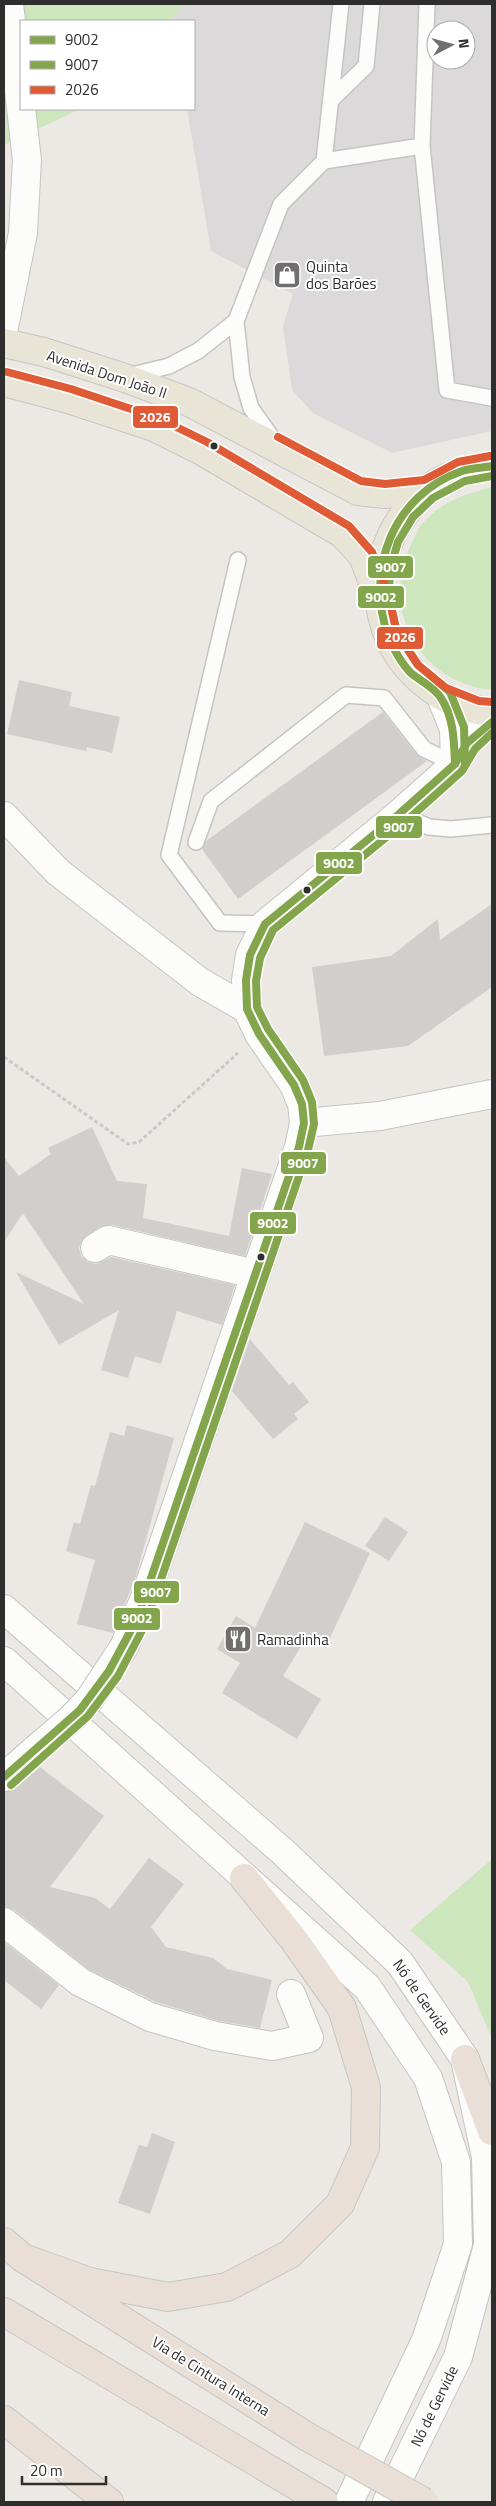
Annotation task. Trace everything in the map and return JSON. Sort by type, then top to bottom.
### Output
[{"type":"highway","points":[[13,2250],[90,2282],[168,2297],[227,2287],[290,2254],[340,2204],[365,2148],[366,2087],[342,2008],[294,1940],[244,1878]]},
{"type":"highway","points":[[465,2059],[492,2131]]},
{"type":"highway","name":"Via de Cintura Interna","points":[[13,2250],[306,2436],[424,2502]]},
{"type":"highway","points":[[4,2312],[324,2502]]},
{"type":"highway","points":[[4,2420],[109,2502]]},
{"type":"main road","name":"Avenida Dom João II","points":[[4,343],[44,352],[122,377],[189,402],[358,491],[385,494],[427,490]]},
{"type":"main road","points":[[4,382],[68,399],[154,428],[202,451],[343,534],[363,556],[379,598],[388,638],[410,672],[441,697],[477,711],[492,712]]},
{"type":"main road","points":[[379,598],[380,567],[389,538],[405,511],[427,490],[462,471],[492,466]]},
{"type":"street","points":[[9,4],[20,99]]},
{"type":"street","points":[[4,327],[23,233],[27,160],[21,110]]},
{"type":"street","points":[[441,697],[454,729],[455,764]]},
{"type":"street","points":[[4,1777],[72,1718],[89,1700],[124,1647],[137,1619],[298,1147],[304,1123],[302,1104],[294,1085],[259,1034],[247,1009],[246,980],[250,955],[265,924],[399,814],[455,764],[467,743],[487,724],[492,722]]},
{"type":"street","points":[[4,816],[66,878],[200,982],[247,1009]]},
{"type":"street","points":[[304,1123],[380,1116],[492,1094]]},
{"type":"street","points":[[95,1248],[108,1240],[256,1274]]},
{"type":"street","name":"Nó de Gervide","points":[[4,1609],[282,1850],[400,1963],[465,2059],[486,2157],[488,2244],[458,2357],[388,2502]]},
{"type":"street","points":[[4,1661],[367,1987],[428,2078],[456,2162],[458,2244],[426,2340],[349,2502]]},
{"type":"street","points":[[4,1922],[80,1982],[150,2017],[215,2036],[272,2046],[309,2038],[291,1994]]},
{"type":"lane","points":[[324,161],[341,4]]},
{"type":"lane","points":[[331,100],[366,66],[372,4]]},
{"type":"lane","points":[[427,4],[422,146],[447,390],[492,398]]},
{"type":"lane","points":[[281,450],[251,408],[242,377],[236,321],[281,204],[324,161],[422,146]]},
{"type":"lane","points":[[122,377],[169,366],[198,351],[236,321]]},
{"type":"lane","points":[[238,560],[169,855],[220,923],[265,924]]},
{"type":"lane","points":[[196,842],[211,801],[346,695],[384,698],[424,749],[455,764]]},
{"type":"lane","points":[[399,814],[429,827],[451,829],[492,825]]},
{"type":"path","points":[[4,1057],[128,1144],[139,1142],[259,1034]]},
{"type":"shaded area","points":[[172,4],[492,4],[492,431],[392,453],[313,413],[292,390],[283,326],[293,294],[211,251],[187,110],[195,110],[195,20],[172,20]]},
{"type":"green space","points":[[4,4],[185,4],[170,20],[20,20],[20,110],[78,110],[4,145]]},
{"type":"green space","points":[[492,487],[492,690],[466,684],[444,673],[425,657],[412,637],[403,615],[400,591],[403,566],[419,528],[429,516],[445,504]]},
{"type":"green space","points":[[492,1859],[492,2039],[468,1982],[410,1930]]},
{"type":"building","points":[[19,680],[72,692],[69,706],[120,717],[112,753],[87,747],[86,751],[7,734]]},
{"type":"building","points":[[383,712],[417,755],[427,761],[238,899],[202,849],[206,841]]},
{"type":"building","points":[[492,904],[492,987],[408,1046],[324,1056],[312,967],[391,956],[438,919],[440,940]]},
{"type":"building","points":[[92,1127],[117,1181],[147,1184],[143,1218],[229,1236],[242,1168],[272,1174],[245,1256],[112,1225],[100,1227],[82,1240],[79,1248],[81,1256],[88,1262],[96,1264],[111,1257],[235,1285],[222,1325],[177,1311],[161,1364],[135,1356],[128,1378],[101,1370],[119,1310],[59,1345],[16,1272],[84,1304],[23,1213],[4,1242],[4,1157],[19,1176],[51,1154],[48,1148]]},
{"type":"building","points":[[250,1339],[289,1385],[293,1382],[309,1402],[294,1414],[298,1419],[273,1439],[232,1391]]},
{"type":"building","points":[[127,1425],[174,1438],[136,1576],[113,1633],[77,1624],[95,1560],[66,1551],[74,1522],[80,1524],[91,1485],[95,1486],[110,1432],[124,1436]]},
{"type":"building","points":[[385,1517],[408,1532],[389,1561],[365,1546]]},
{"type":"building","points":[[305,1522],[370,1553],[327,1644],[308,1635],[283,1676],[321,1699],[297,1739],[222,1693],[240,1663],[217,1649],[236,1616],[255,1628]]},
{"type":"building","points":[[40,1767],[104,1816],[50,1887],[95,1898],[110,1909],[149,1858],[184,1884],[151,1927],[166,1947],[213,1958],[227,1969],[272,1980],[260,2028],[219,2021],[156,2002],[88,1969],[14,1910],[4,1907],[4,1792],[14,1789]]},
{"type":"building","points":[[4,1942],[59,1985],[41,2009],[4,1980]]},
{"type":"building","points":[[152,2133],[175,2142],[150,2214],[118,2203],[139,2145],[147,2147]]},
{"type":"transit line","name":"2026","points":[[7,372],[71,389],[158,418],[207,442],[349,526],[372,552],[388,594],[397,633],[418,665],[446,688],[479,701],[492,702]]},
{"type":"transit line","name":"2026","points":[[278,437],[361,481],[385,484],[424,480],[458,462],[490,456]]},
{"type":"transit line","name":"9002","points":[[455,764],[449,714],[441,698],[428,685],[412,674],[395,651],[388,636],[382,611],[380,585],[383,561],[390,537],[402,516],[418,497],[438,482],[462,471],[492,466]]},
{"type":"transit line","name":"9007","points":[[465,764],[464,727],[450,692],[418,665],[397,633],[389,597],[390,569],[398,542],[413,517],[433,498],[465,481],[492,476]]},
{"type":"transit line","name":"9002","points":[[4,1777],[80,1710],[109,1671],[137,1619],[299,1147],[304,1123],[302,1104],[294,1085],[259,1034],[247,1009],[246,980],[250,955],[265,924],[399,814],[455,764],[467,743],[492,722]]},
{"type":"transit line","name":"9007","points":[[11,1785],[88,1716],[118,1676],[146,1623],[308,1150],[314,1124],[312,1102],[303,1080],[268,1029],[257,1007],[256,981],[260,958],[273,930],[405,822],[462,771],[475,749],[492,733]]},
{"type":"place","name":"Quinta dos Barões","points":[[287,275]]},
{"type":"place","name":"Ramadinha","points":[[238,1639]]}]
